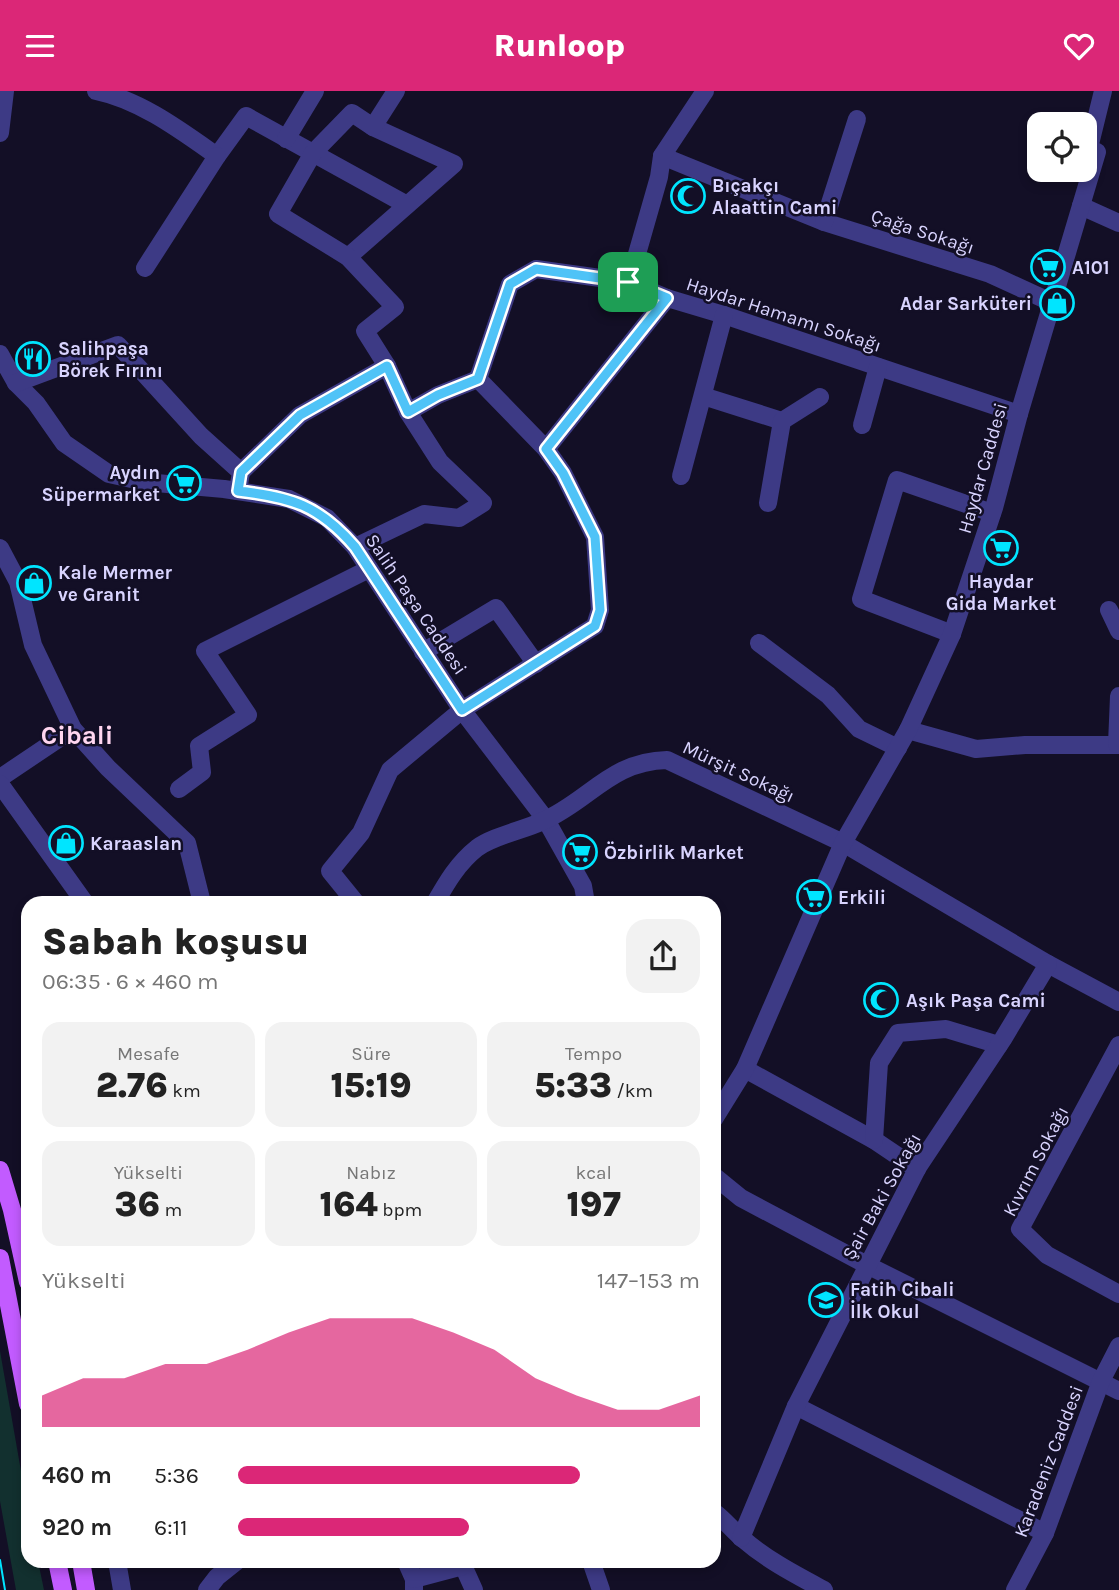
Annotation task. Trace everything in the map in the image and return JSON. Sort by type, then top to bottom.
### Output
[{"type":"main road","points":[[0,1170],[21,1250]]},
{"type":"main road","points":[[0,1258],[21,1368]]},
{"type":"main road","points":[[58,1568],[63,1590]]},
{"type":"main road","points":[[82,1568],[86,1590]]},
{"type":"street","points":[[0,133],[5,91]]},
{"type":"street","points":[[96,91],[120,96],[217,156]]},
{"type":"street","points":[[286,139],[315,91]]},
{"type":"street","points":[[373,127],[396,91]]},
{"type":"street","points":[[628,282],[659,177],[662,156],[705,91]]},
{"type":"street","name":"Haydar Caddesi","points":[[721,1108],[746,1069],[844,843],[908,730],[952,634],[992,513],[1097,152],[1089,148],[1103,91]]},
{"type":"street","points":[[348,257],[454,164],[373,127],[352,113],[313,153],[278,214],[348,257],[395,307],[365,331],[387,366],[408,412],[440,462],[483,503],[459,518],[424,514],[355,547]]},
{"type":"street","points":[[145,268],[246,116],[407,205]]},
{"type":"street","points":[[824,222],[857,118]]},
{"type":"street","name":"Çağa Sokağı","points":[[662,156],[824,222],[990,274],[1053,303]]},
{"type":"street","points":[[1081,206],[1119,223]]},
{"type":"street","name":"Haydar Hamamı Sokağı","points":[[478,379],[510,284],[536,269],[628,282],[667,298],[1019,414]]},
{"type":"street","points":[[546,449],[667,298]]},
{"type":"street","points":[[681,476],[724,315]]},
{"type":"street","points":[[16,383],[118,345],[201,436],[241,472]]},
{"type":"street","name":"Salih Paşa Caddesi","points":[[0,354],[16,383],[36,403],[64,443],[109,474],[155,483],[289,499],[327,518],[355,547],[462,710],[546,820],[583,885],[585,896]]},
{"type":"street","points":[[238,491],[241,472],[300,415],[387,366]]},
{"type":"street","points":[[862,425],[878,367]]},
{"type":"street","points":[[350,896],[330,871],[361,833],[390,770],[462,710],[595,626],[600,610],[595,537],[563,473],[546,449],[478,379],[438,395],[408,412]]},
{"type":"street","points":[[703,396],[782,421]]},
{"type":"street","points":[[768,503],[782,421],[820,397]]},
{"type":"street","points":[[952,634],[861,599],[897,480],[992,513]]},
{"type":"street","points":[[0,548],[18,582],[33,645],[73,729],[108,768],[187,843],[200,896]]},
{"type":"street","points":[[179,789],[202,772],[199,746],[248,715],[205,652],[369,569]]},
{"type":"street","points":[[423,652],[496,608],[536,664]]},
{"type":"street","points":[[1109,610],[1119,631]]},
{"type":"street","points":[[759,643],[828,695],[859,729],[898,748]]},
{"type":"street","points":[[908,730],[976,749],[1025,745],[1118,744],[1119,696]]},
{"type":"street","points":[[0,778],[73,729]]},
{"type":"street","name":"Mürşit Sokağı","points":[[439,896],[454,870],[480,846],[546,820],[628,766],[647,760],[667,759],[844,843],[1048,964],[1119,1002]]},
{"type":"street","points":[[0,783],[80,896]]},
{"type":"street","name":"Şair Baki Sokağı","points":[[741,1538],[796,1406],[917,1169],[999,1045],[1048,964]]},
{"type":"street","points":[[874,1140],[879,1063],[898,1033],[946,1029],[999,1045]]},
{"type":"street","name":"Kıvrım Sokağı","points":[[1119,1045],[1020,1229],[1047,1255],[1119,1294]]},
{"type":"street","points":[[746,1069],[874,1140],[917,1169]]},
{"type":"street","points":[[721,1182],[741,1198],[867,1265],[1119,1391]]},
{"type":"street","name":"Karadeniz Caddesi","points":[[1015,1590],[1045,1533],[1101,1381],[1119,1346]]},
{"type":"street","points":[[796,1406],[1045,1533]]},
{"type":"street","points":[[721,1517],[741,1538],[781,1566],[824,1590]]},
{"type":"street","points":[[118,1568],[122,1590]]},
{"type":"street","points":[[207,1590],[228,1568]]},
{"type":"street","points":[[408,1568],[414,1585],[451,1568]]},
{"type":"street","points":[[464,1568],[474,1590]]},
{"type":"street","points":[[594,1568],[601,1590]]},
{"type":"green space","points":[[0,1351],[21,1471],[21,1568],[39,1568],[44,1590],[16,1590],[0,1501]]},
{"type":"tram line","points":[[0,1560],[5,1590]]},
{"type":"place","name":"Bıçakçı Alaattin Cami","points":[[688,196]]},
{"type":"place","name":"A101","points":[[1048,267]]},
{"type":"place","name":"Adar Sarküteri","points":[[1057,303]]},
{"type":"place","name":"Salihpaşa Börek Fırını","points":[[33,359]]},
{"type":"place","name":"Aydın Süpermarket","points":[[184,483]]},
{"type":"place","name":"Haydar Gida Market","points":[[1001,548]]},
{"type":"place","name":"Kale Mermer ve Granit","points":[[34,583]]},
{"type":"place","name":"Karaaslan","points":[[66,843]]},
{"type":"place","name":"Özbirlik Market","points":[[580,852]]},
{"type":"place","name":"Erkili","points":[[814,897]]},
{"type":"place","name":"Aşık Paşa Cami","points":[[881,1000]]},
{"type":"place","name":"Fatih Cibali İlk Okul","points":[[826,1300]]},
{"type":"district","name":"Cibali","points":[[77,735]]},
{"type":"route","points":[[536,269],[628,282],[667,298],[546,449],[563,473],[595,537],[600,610],[595,626],[462,710],[355,547],[342,532],[327,518],[289,499],[238,491],[241,472],[300,415],[387,366],[408,412],[438,395],[478,379],[510,284],[536,269]]}]
